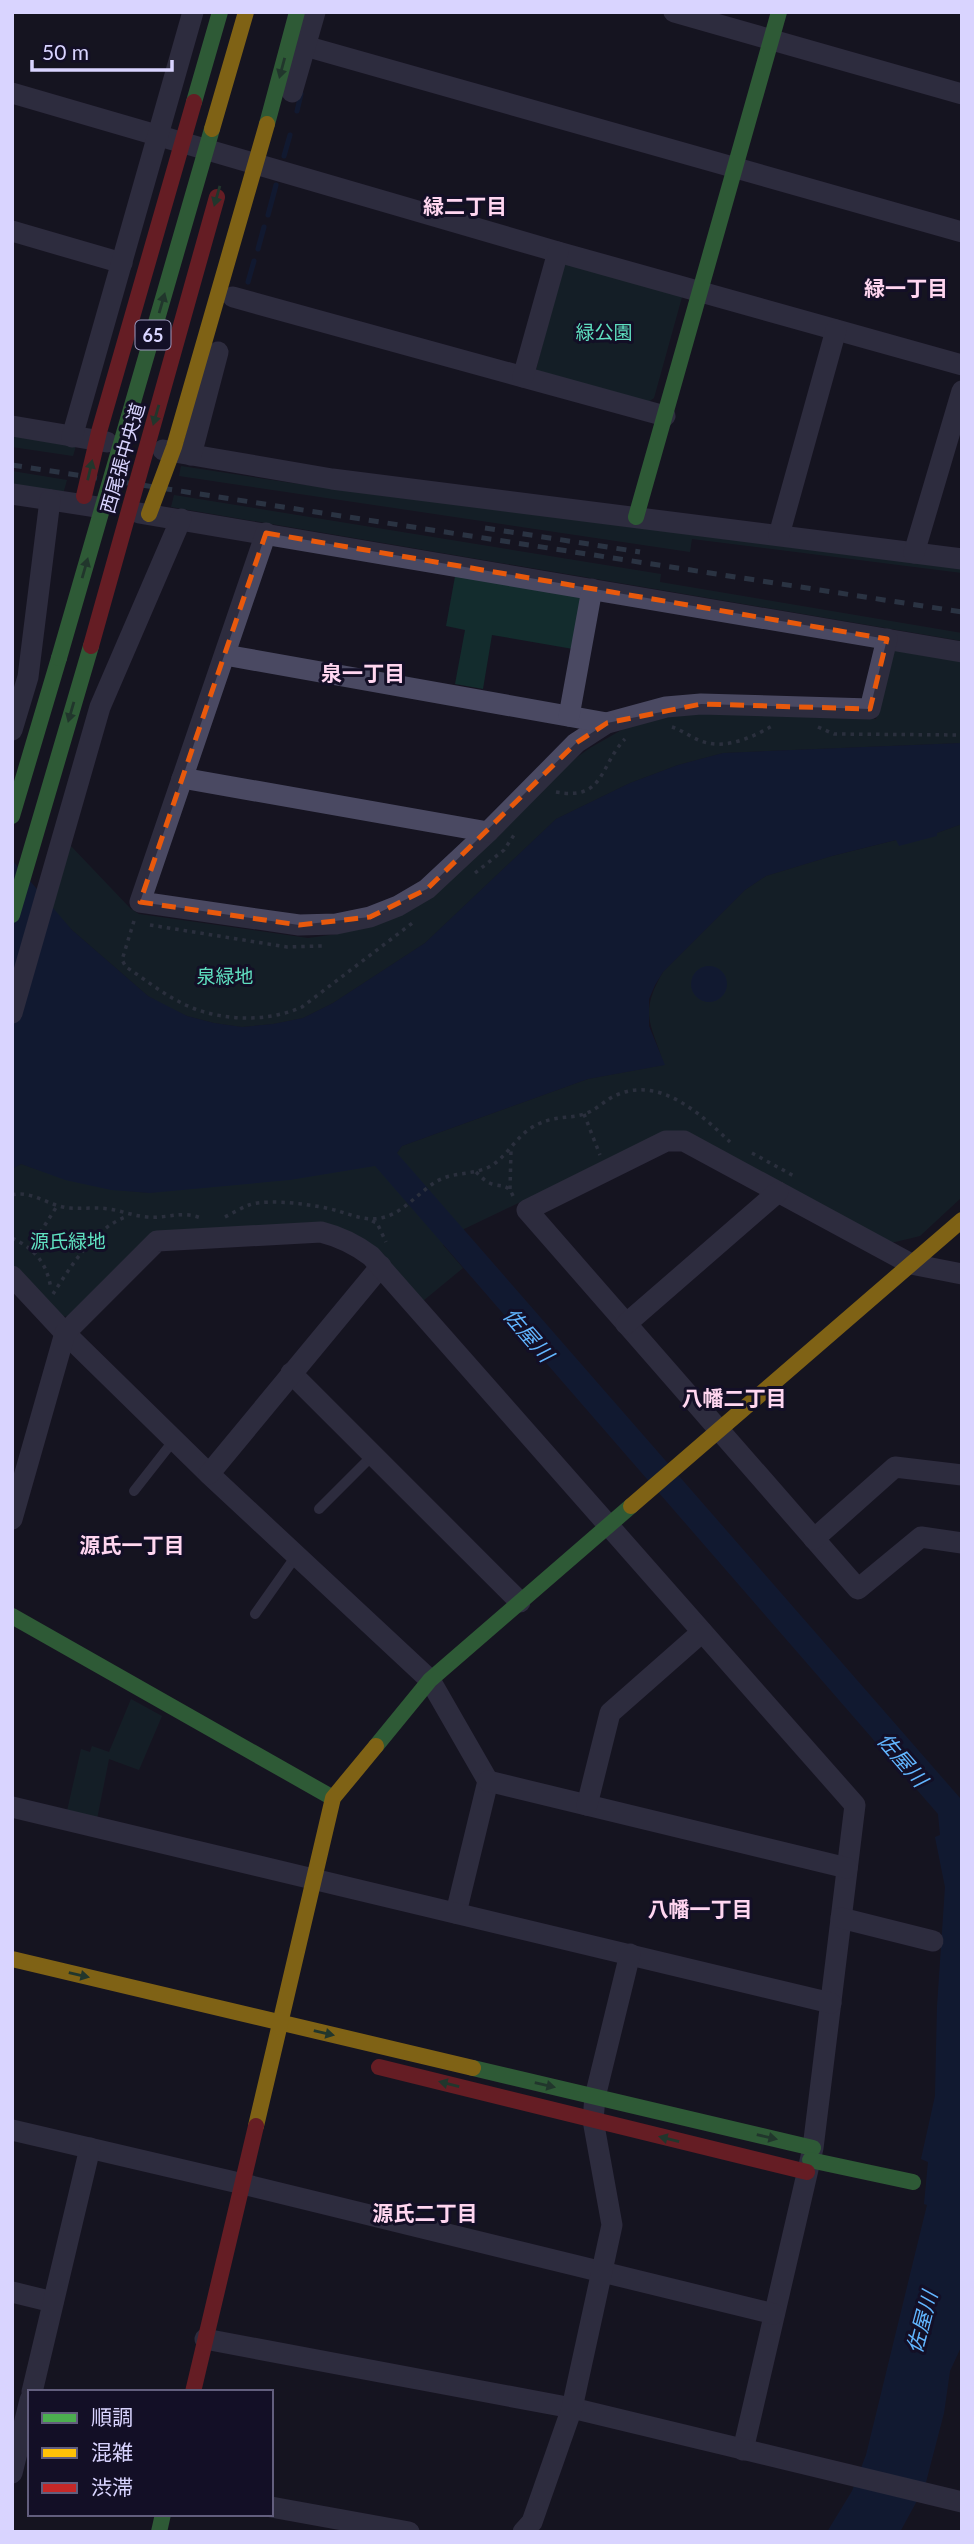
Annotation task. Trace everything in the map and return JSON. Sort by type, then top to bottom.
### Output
[{"type":"street","name":"65","points":[[79,521],[99,432],[220,12]]},
{"type":"street","name":"西尾張中央道","points":[[12,816],[246,12]]},
{"type":"street","points":[[142,534],[174,447],[297,12]]},
{"type":"street","points":[[191,455],[315,12]]},
{"type":"street","points":[[674,12],[962,94]]},
{"type":"street","points":[[636,517],[779,12]]},
{"type":"street","points":[[72,437],[191,13]]},
{"type":"street","points":[[305,46],[962,232]]},
{"type":"street","points":[[12,93],[558,252],[962,365]]},
{"type":"street","name":"西尾張中央道","points":[[12,915],[91,646],[231,145]]},
{"type":"street","points":[[12,232],[122,263]]},
{"type":"street","points":[[523,377],[558,252]]},
{"type":"street","points":[[233,298],[665,416]]},
{"type":"street","points":[[779,536],[836,330]]},
{"type":"street","points":[[914,553],[962,391]]},
{"type":"street","points":[[12,426],[332,480],[962,559]]},
{"type":"street","points":[[12,494],[266,533],[962,652]]},
{"type":"street","points":[[12,730],[28,677],[50,500]]},
{"type":"street","points":[[12,1013],[100,707],[180,519]]},
{"type":"street","points":[[266,533],[140,902],[299,925],[336,924],[370,917],[398,906],[426,888],[488,832],[576,743],[607,723],[666,707],[701,704],[870,709],[887,639]]},
{"type":"street","name":"65","points":[[91,646],[109,620],[132,558]]},
{"type":"street","name":"65","points":[[59,658],[70,559]]},
{"type":"street","points":[[569,716],[592,589]]},
{"type":"street","points":[[37,612],[133,629]]},
{"type":"street","points":[[225,655],[607,723]]},
{"type":"street","points":[[182,778],[488,832]]},
{"type":"street","points":[[962,1274],[911,1264],[684,1141],[666,1141],[527,1210],[858,1589],[921,1537],[962,1543]]},
{"type":"street","points":[[626,1324],[778,1192]]},
{"type":"street","points":[[193,2390],[333,1798],[430,1680],[962,1220]]},
{"type":"street","points":[[12,1519],[65,1333],[157,1241],[321,1232],[353,1243],[381,1266],[855,1805],[810,2160],[743,2449]]},
{"type":"street","points":[[209,1474],[381,1266]]},
{"type":"street","points":[[12,1276],[48,1305],[65,1333],[209,1474],[430,1680],[488,1781],[456,1913]]},
{"type":"street","points":[[291,1373],[520,1602]]},
{"type":"street","points":[[814,1539],[895,1467],[962,1475]]},
{"type":"street","points":[[12,1616],[333,1798]]},
{"type":"street","points":[[587,1805],[610,1713],[702,1632]]},
{"type":"street","points":[[488,1781],[847,1868]]},
{"type":"street","points":[[12,1807],[831,2003]]},
{"type":"street","points":[[841,1917],[933,1941]]},
{"type":"street","points":[[533,2528],[572,2408],[612,2225],[593,2120],[595,2097],[630,1955]]},
{"type":"street","points":[[12,1959],[595,2097],[810,2160]]},
{"type":"street","points":[[368,2064],[593,2120],[913,2182]]},
{"type":"street","points":[[12,2130],[775,2314]]},
{"type":"street","points":[[32,2390],[90,2148]]},
{"type":"street","points":[[12,2292],[53,2302]]},
{"type":"street","points":[[205,2339],[572,2408],[962,2502]]},
{"type":"street","points":[[18,2463],[28,2410]]},
{"type":"street","points":[[273,2507],[409,2532]]},
{"type":"lane","points":[[134,1491],[174,1440]]},
{"type":"lane","points":[[318,1509],[373,1455]]},
{"type":"lane","points":[[255,1614],[296,1556]]},
{"type":"path","points":[[670,726],[706,743],[722,744],[774,725]]},
{"type":"path","points":[[816,726],[834,734],[962,735]]},
{"type":"path","points":[[554,792],[579,794],[592,788],[600,780],[627,736]]},
{"type":"path","points":[[468,876],[504,850],[514,838],[519,826]]},
{"type":"path","points":[[140,902],[122,960],[126,967],[184,1004],[239,1018],[287,1013],[302,1007],[416,920]]},
{"type":"path","points":[[584,1114],[595,1146],[608,1169]]},
{"type":"path","points":[[510,1149],[510,1189],[517,1203],[527,1210]]},
{"type":"path","points":[[476,1172],[493,1184],[504,1185],[510,1189]]},
{"type":"path","points":[[214,1220],[226,1217],[250,1204],[268,1202],[313,1205],[370,1220],[401,1210],[427,1188]]},
{"type":"path","points":[[12,1195],[27,1194],[57,1206],[70,1208],[111,1209],[149,1218],[189,1213],[206,1220]]},
{"type":"path","points":[[31,1247],[57,1206]]},
{"type":"path","points":[[48,1305],[66,1274],[97,1237],[120,1219],[131,1215]]},
{"type":"path","points":[[12,1238],[31,1247],[41,1260],[51,1285],[48,1305]]},
{"type":"highlighted area","points":[[266,533],[887,639],[870,709],[701,704],[607,723],[576,743],[427,889],[370,917],[299,925],[140,902]]},
{"type":"green space","name":"緑公園","points":[[571,262],[682,297],[654,398],[648,402],[536,370],[563,266]]},
{"type":"green space","points":[[12,435],[76,446],[73,456],[12,447]]},
{"type":"green space","points":[[181,466],[292,483],[962,568],[962,573],[692,539],[690,552],[179,476]]},
{"type":"green space","points":[[12,471],[67,480],[63,494],[12,486]]},
{"type":"green space","points":[[174,495],[661,574],[660,582],[962,633],[962,641],[171,507]]},
{"type":"green space","points":[[456,571],[573,592],[581,599],[573,649],[492,635],[483,689],[455,684],[465,630],[446,626]]},
{"type":"green space","name":"泉緑地","points":[[898,647],[962,661],[962,743],[723,753],[678,765],[630,783],[556,819],[425,943],[333,1003],[303,1018],[242,1027],[187,1016],[148,996],[72,930],[51,907],[69,844],[130,908],[139,914],[308,938],[372,926],[556,772],[625,728],[670,715],[705,711],[876,719],[893,653]]},
{"type":"green space","name":"源氏緑地","points":[[962,824],[962,1197],[920,1236],[891,1243],[662,1134],[464,1229],[443,1245],[463,1268],[423,1301],[357,1235],[153,1234],[70,1316],[60,1317],[12,1265],[12,1169],[21,1164],[84,1183],[150,1193],[397,1153],[402,1146],[588,1079],[664,1065],[650,1019],[649,1010],[655,987],[663,972],[745,890],[766,876],[832,856],[937,833]]},
{"type":"green space","points":[[131,1699],[162,1716],[139,1770],[109,1759],[97,1819],[67,1811],[81,1749],[90,1752],[92,1746],[109,1752]]},
{"type":"water","name":"佐屋川","points":[[962,743],[962,824],[937,833],[937,836],[899,846],[896,840],[766,876],[745,890],[663,972],[649,999],[649,1026],[665,1065],[588,1079],[402,1146],[397,1153],[960,1798],[962,1797],[962,2345],[950,2371],[944,2413],[925,2486],[900,2532],[827,2532],[852,2491],[866,2455],[927,2205],[924,2204],[928,2162],[921,2159],[935,2096],[937,2007],[945,1887],[935,1837],[940,1835],[938,1814],[375,1166],[290,1180],[150,1193],[111,1190],[65,1180],[21,1164],[12,1169],[12,860],[72,930],[148,996],[187,1016],[214,1023],[242,1027],[273,1024],[303,1018],[333,1003],[425,943],[556,819],[630,783],[678,765],[723,753]]},
{"type":"water","points":[[709,966],[722,971],[727,984],[722,997],[709,1002],[696,997],[691,984],[696,971]]},
{"type":"waterway","points":[[297,111],[301,94]]},
{"type":"waterway","points":[[284,156],[290,135]]},
{"type":"waterway","points":[[268,215],[276,185]]},
{"type":"waterway","points":[[258,249],[264,227]]},
{"type":"waterway","points":[[248,282],[254,261]]},
{"type":"railway","points":[[12,465],[962,612]]},
{"type":"railway","points":[[485,528],[640,552]]},
{"type":"traffic: fast","points":[[194,102],[220,12]]},
{"type":"traffic: fast","points":[[267,124],[297,12]]},
{"type":"traffic: fast","points":[[636,517],[779,12]]},
{"type":"traffic: fast","points":[[59,658],[212,129]]},
{"type":"traffic: fast","points":[[12,915],[91,646]]},
{"type":"traffic: fast","points":[[12,816],[59,658]]},
{"type":"traffic: fast","points":[[376,1746],[430,1680],[631,1506]]},
{"type":"traffic: fast","points":[[12,1616],[333,1798]]},
{"type":"traffic: fast","points":[[473,2068],[813,2148]]},
{"type":"traffic: fast","points":[[810,2160],[913,2182]]},
{"type":"traffic: fast","points":[[159,2532],[163,2516]]},
{"type":"traffic: slow","points":[[212,129],[246,12]]},
{"type":"traffic: slow","points":[[149,514],[174,447],[267,124]]},
{"type":"traffic: slow","points":[[631,1506],[962,1220]]},
{"type":"traffic: slow","points":[[256,2126],[333,1798],[376,1746]]},
{"type":"traffic: slow","points":[[12,1959],[473,2068]]},
{"type":"traffic: jam","points":[[84,496],[99,432],[194,102]]},
{"type":"traffic: jam","points":[[91,646],[217,197]]},
{"type":"traffic: jam","points":[[379,2067],[807,2172]]},
{"type":"traffic: jam","points":[[193,2390],[256,2126]]},
{"type":"district","name":"緑二丁目","points":[[465,205]]},
{"type":"district","name":"緑一丁目","points":[[906,287]]},
{"type":"district","name":"泉一丁目","points":[[363,672]]},
{"type":"district","name":"八幡二丁目","points":[[734,1397]]},
{"type":"district","name":"源氏一丁目","points":[[132,1544]]},
{"type":"district","name":"八幡一丁目","points":[[700,1908]]},
{"type":"district","name":"源氏二丁目","points":[[425,2212]]}]
